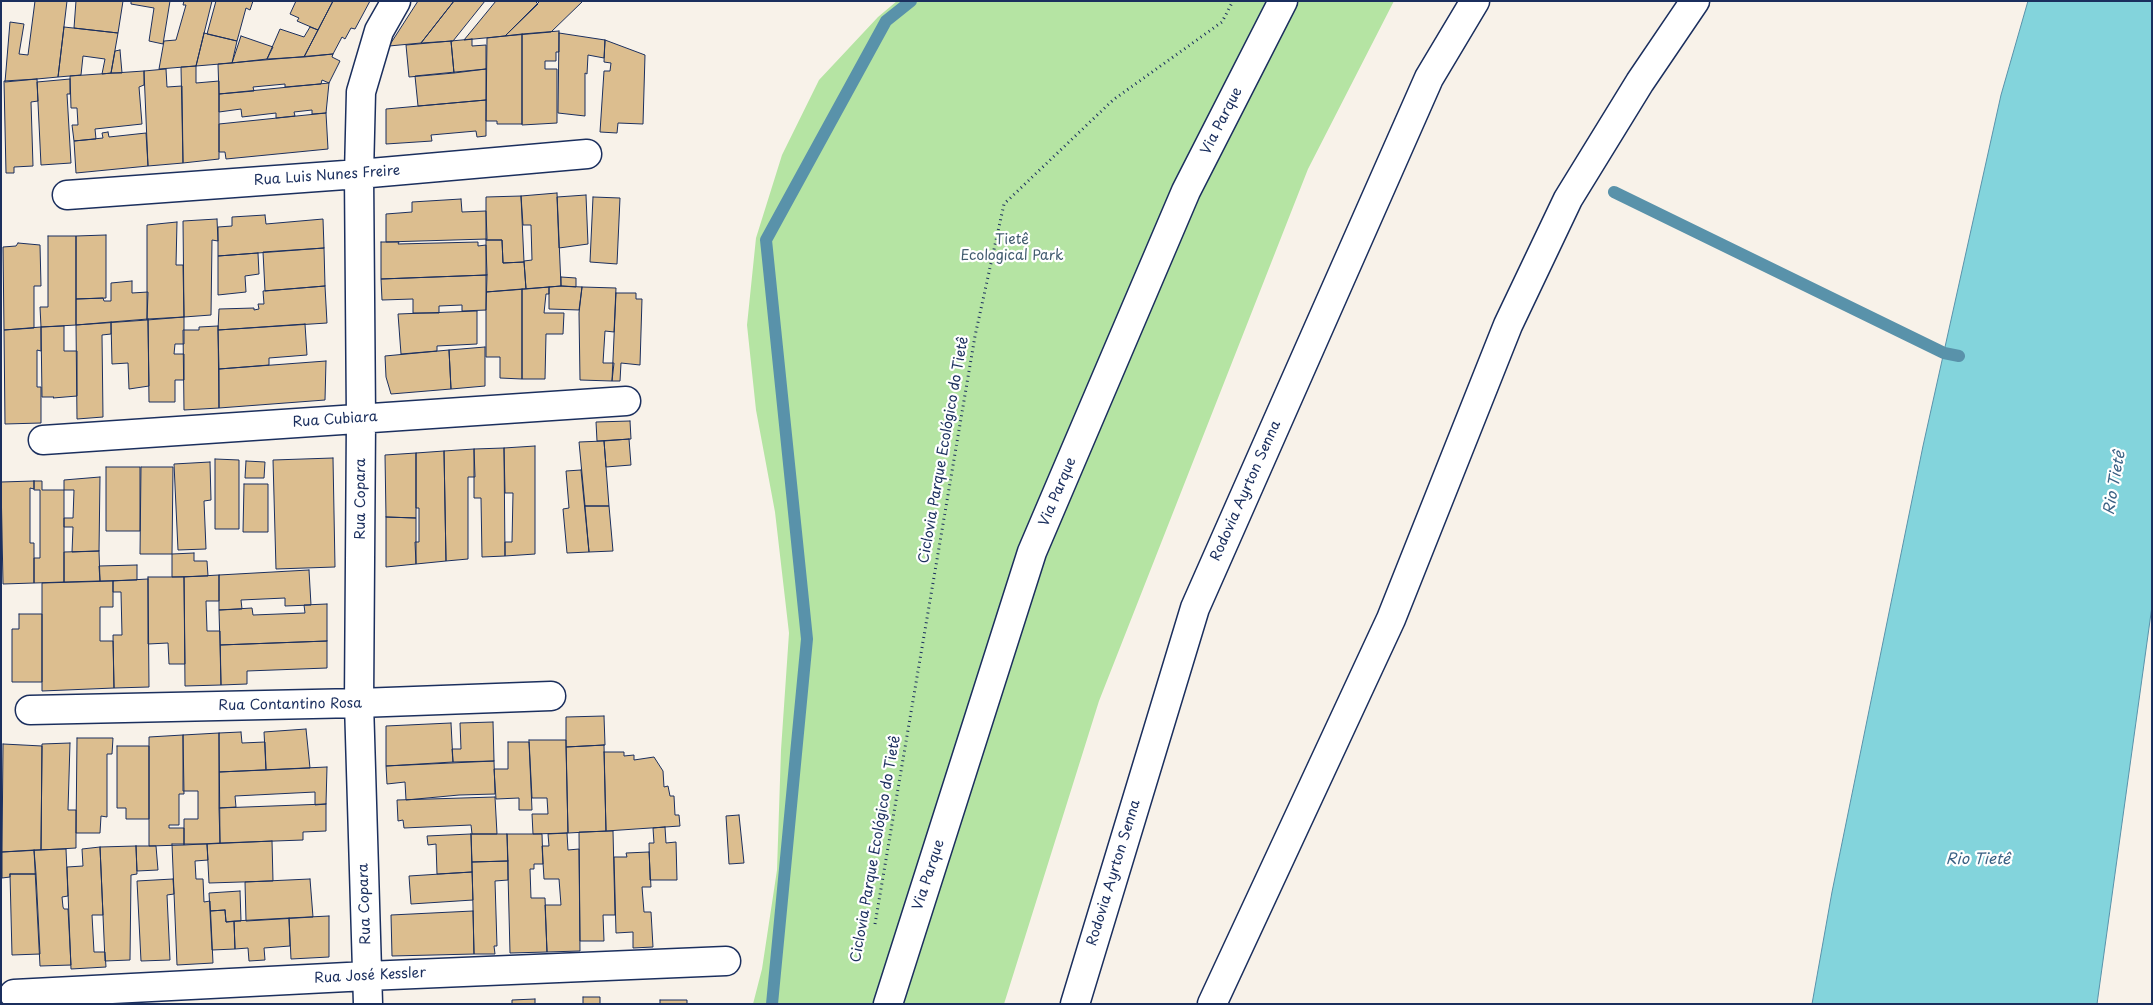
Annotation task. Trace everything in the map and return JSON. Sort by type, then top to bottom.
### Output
[{"type":"main road","name":"Rua Copara","points":[[368,1004],[359,704],[361,419],[359,174],[361,92],[379,31],[396,1]]},
{"type":"main road","name":"Via Parque","points":[[888,1004],[1032,552],[1186,191],[1283,1]]},
{"type":"main road","name":"Rodovia Ayrton Senna","points":[[1074,1004],[1195,608],[1428,78],[1475,1]]},
{"type":"main road","points":[[1212,1004],[1391,619],[1508,325],[1568,199],[1640,82],[1695,1]]},
{"type":"main road","name":"Rua Luis Nunes Freire","points":[[67,195],[359,174],[587,154]]},
{"type":"main road","name":"Rua Cubiara","points":[[43,440],[626,401]]},
{"type":"main road","name":"Rua Contantino Rosa","points":[[30,710],[359,704],[551,696]]},
{"type":"main road","name":"Rua José Kessler","points":[[14,994],[367,976],[726,961]]},
{"type":"path","name":"Ciclovia Parque Ecológico do Tietê","points":[[874,930],[975,336],[1004,204],[1113,100],[1222,22],[1233,1]]},
{"type":"green space","name":"Tietê Ecological Park","points":[[897,1],[1394,1],[1308,169],[1099,701],[1004,1004],[753,1004],[762,969],[777,870],[781,750],[789,633],[775,512],[756,410],[747,325],[756,238],[782,155],[819,80],[878,17]]},
{"type":"water","name":"Rio Tietê","points":[[2028,1],[2152,1],[2152,606],[2097,1004],[1812,1004],[1832,892],[1923,446],[2001,95]]},
{"type":"building","points":[[35,1],[67,1],[58,77],[5,82],[10,22],[24,24],[19,54],[28,55]]},
{"type":"building","points":[[76,1],[123,1],[118,33],[74,28]]},
{"type":"building","points":[[131,1],[170,1],[163,44],[149,41],[154,8],[131,4]]},
{"type":"building","points":[[184,1],[212,1],[196,66],[159,69],[164,41],[176,40],[186,5],[183,5]]},
{"type":"building","points":[[216,1],[253,1],[250,10],[246,8],[237,41],[207,34]]},
{"type":"building","points":[[296,1],[333,1],[318,30],[297,21],[299,18],[290,14]]},
{"type":"building","points":[[333,1],[370,1],[355,29],[351,28],[345,39],[342,37],[333,54],[304,57]]},
{"type":"building","points":[[418,1],[454,1],[421,43],[389,46]]},
{"type":"building","points":[[454,1],[485,1],[453,41],[421,43]]},
{"type":"building","points":[[496,1],[535,1],[538,4],[505,36],[464,40]]},
{"type":"building","points":[[540,1],[583,1],[551,32],[505,36]]},
{"type":"building","points":[[64,27],[118,33],[111,73],[102,74],[105,59],[83,56],[81,75],[58,77]]},
{"type":"building","points":[[310,27],[318,30],[304,57],[267,59],[280,29],[304,37]]},
{"type":"building","points":[[559,31],[559,52],[556,52],[556,61],[545,61],[545,69],[557,69],[557,123],[522,125],[522,34]]},
{"type":"building","points":[[204,33],[237,41],[232,63],[196,66]]},
{"type":"building","points":[[559,33],[605,40],[604,58],[588,55],[587,74],[585,73],[585,116],[558,113]]},
{"type":"building","points":[[522,34],[522,124],[497,124],[497,121],[486,121],[487,38]]},
{"type":"building","points":[[241,36],[273,47],[267,59],[232,63]]},
{"type":"building","points":[[472,39],[472,46],[486,45],[486,69],[454,73],[451,41]]},
{"type":"building","points":[[605,40],[645,55],[643,124],[618,123],[617,133],[600,132],[604,71],[610,71],[611,63],[604,62]]},
{"type":"building","points":[[451,41],[454,73],[409,77],[406,45]]},
{"type":"building","points":[[120,50],[122,73],[111,73],[115,51]]},
{"type":"building","points":[[333,54],[332,57],[340,61],[329,83],[322,80],[321,84],[285,87],[285,84],[253,87],[254,91],[219,94],[218,64]]},
{"type":"building","points":[[196,66],[196,83],[219,81],[219,159],[183,163],[181,67]]},
{"type":"building","points":[[166,69],[167,87],[182,86],[183,163],[148,166],[144,71]]},
{"type":"building","points":[[486,69],[486,100],[418,106],[415,76]]},
{"type":"building","points":[[144,71],[144,85],[139,87],[142,124],[95,129],[96,139],[74,141],[72,125],[78,125],[77,108],[71,108],[70,76]]},
{"type":"building","points":[[37,79],[38,101],[31,102],[33,166],[14,167],[14,173],[6,173],[4,81]]},
{"type":"building","points":[[70,79],[70,94],[67,94],[71,163],[41,165],[37,82]]},
{"type":"building","points":[[329,83],[326,113],[312,114],[312,110],[294,112],[295,116],[276,118],[276,113],[242,117],[241,109],[219,112],[219,94]]},
{"type":"building","points":[[486,100],[486,136],[477,137],[476,131],[431,135],[432,141],[386,144],[386,109]]},
{"type":"building","points":[[326,113],[328,149],[226,159],[225,152],[219,152],[219,124]]},
{"type":"building","points":[[108,132],[109,137],[146,133],[148,166],[76,173],[74,141],[103,138],[102,133]]},
{"type":"building","points":[[557,193],[561,286],[526,289],[524,261],[532,260],[531,225],[523,225],[521,196]]},
{"type":"building","points":[[586,195],[588,244],[559,248],[557,197]]},
{"type":"building","points":[[521,196],[524,262],[503,263],[502,240],[486,240],[486,197]]},
{"type":"building","points":[[593,197],[620,198],[617,264],[590,262]]},
{"type":"building","points":[[461,199],[462,212],[486,211],[487,239],[386,242],[386,214],[412,212],[412,202]]},
{"type":"building","points":[[265,215],[266,224],[323,219],[324,248],[218,256],[218,227],[232,226],[232,217]]},
{"type":"building","points":[[217,219],[218,241],[212,240],[211,315],[184,317],[183,221]]},
{"type":"building","points":[[177,222],[176,265],[183,265],[184,317],[147,320],[147,225]]},
{"type":"building","points":[[106,235],[106,298],[76,299],[76,236]]},
{"type":"building","points":[[48,236],[76,236],[76,325],[41,327],[40,307],[48,307]]},
{"type":"building","points":[[486,240],[502,240],[503,263],[524,262],[526,289],[486,292]]},
{"type":"building","points":[[381,242],[399,242],[398,244],[478,242],[478,246],[486,245],[487,275],[381,279]]},
{"type":"building","points":[[18,243],[40,245],[41,286],[34,286],[34,328],[4,330],[3,247],[16,246]]},
{"type":"building","points":[[324,248],[325,286],[265,291],[263,252]]},
{"type":"building","points":[[258,253],[259,274],[245,276],[246,292],[218,295],[218,256]]},
{"type":"building","points":[[487,275],[486,310],[462,311],[462,305],[439,306],[439,313],[413,313],[413,299],[382,300],[381,279]]},
{"type":"building","points":[[561,277],[576,278],[576,287],[561,286]]},
{"type":"building","points":[[132,281],[132,293],[148,292],[147,320],[76,325],[76,299],[103,298],[104,301],[111,301],[111,283]]},
{"type":"building","points":[[325,286],[327,323],[218,330],[219,309],[259,309],[258,304],[264,304],[263,291]]},
{"type":"building","points":[[549,287],[582,287],[579,310],[549,309]]},
{"type":"building","points":[[549,287],[549,294],[546,294],[544,313],[564,313],[563,334],[546,334],[545,379],[522,379],[522,289]]},
{"type":"building","points":[[582,287],[616,288],[614,332],[605,331],[603,363],[614,363],[612,381],[580,380],[579,313]]},
{"type":"building","points":[[522,289],[522,379],[500,378],[500,357],[486,357],[486,292]]},
{"type":"building","points":[[616,293],[636,293],[636,299],[642,299],[640,365],[621,363],[620,381],[612,381]]},
{"type":"building","points":[[477,311],[477,344],[437,346],[437,351],[401,354],[398,314]]},
{"type":"building","points":[[184,317],[184,344],[175,344],[174,354],[184,354],[184,380],[175,380],[175,402],[149,402],[148,319]]},
{"type":"building","points":[[148,319],[149,386],[129,389],[128,363],[112,364],[111,322]]},
{"type":"building","points":[[111,322],[111,334],[102,335],[103,417],[77,419],[76,325]]},
{"type":"building","points":[[305,324],[307,355],[269,358],[269,365],[219,369],[218,330]]},
{"type":"building","points":[[64,326],[64,351],[77,351],[77,396],[42,397],[41,327]]},
{"type":"building","points":[[218,326],[219,408],[184,410],[183,330],[199,330],[199,327]]},
{"type":"building","points":[[41,327],[41,351],[37,350],[37,387],[41,387],[41,423],[5,424],[4,330]]},
{"type":"building","points":[[485,347],[485,386],[451,389],[449,350]]},
{"type":"building","points":[[449,350],[451,389],[391,394],[386,377],[385,356]]},
{"type":"building","points":[[326,361],[325,400],[219,408],[219,369]]},
{"type":"building","points":[[630,421],[631,439],[597,441],[596,422]]},
{"type":"building","points":[[629,439],[631,465],[606,467],[604,441]]},
{"type":"building","points":[[604,441],[609,506],[585,506],[579,442]]},
{"type":"building","points":[[535,446],[535,554],[505,556],[505,542],[512,542],[513,493],[505,493],[504,448]]},
{"type":"building","points":[[504,448],[505,556],[482,557],[481,498],[474,498],[474,449]]},
{"type":"building","points":[[474,449],[475,477],[468,477],[468,559],[446,561],[444,451]]},
{"type":"building","points":[[444,451],[446,561],[416,564],[415,542],[419,542],[419,508],[416,508],[416,453]]},
{"type":"building","points":[[416,453],[416,518],[386,517],[385,455]]},
{"type":"building","points":[[333,458],[335,567],[276,569],[273,460]]},
{"type":"building","points":[[215,459],[239,460],[239,529],[215,529]]},
{"type":"building","points":[[246,461],[265,462],[264,478],[245,478]]},
{"type":"building","points":[[210,462],[211,500],[204,501],[206,549],[178,550],[174,464]]},
{"type":"building","points":[[106,467],[140,467],[140,531],[106,531]]},
{"type":"building","points":[[141,467],[173,467],[172,554],[140,554]]},
{"type":"building","points":[[581,470],[589,552],[567,553],[563,509],[569,508],[566,471]]},
{"type":"building","points":[[100,477],[99,551],[72,552],[73,527],[64,527],[64,518],[73,518],[74,490],[64,490],[64,480]]},
{"type":"building","points":[[34,481],[34,489],[30,488],[30,543],[34,543],[34,583],[3,584],[1,482]]},
{"type":"building","points":[[34,481],[42,481],[42,490],[64,490],[64,582],[34,583],[34,558],[40,558],[40,490],[34,490]]},
{"type":"building","points":[[244,484],[268,484],[268,532],[243,532]]},
{"type":"building","points":[[585,506],[609,506],[613,551],[589,552]]},
{"type":"building","points":[[386,517],[416,518],[416,564],[386,567]]},
{"type":"building","points":[[99,551],[100,581],[64,582],[64,552]]},
{"type":"building","points":[[194,553],[194,561],[207,561],[208,576],[172,577],[172,554]]},
{"type":"building","points":[[137,565],[137,580],[100,581],[99,566]]},
{"type":"building","points":[[309,570],[311,605],[285,606],[285,598],[241,600],[242,609],[219,610],[219,575]]},
{"type":"building","points":[[219,575],[219,601],[206,601],[207,631],[220,631],[221,685],[185,686],[184,577]]},
{"type":"building","points":[[148,577],[184,577],[185,664],[169,664],[168,643],[148,644]]},
{"type":"building","points":[[148,579],[149,687],[114,688],[113,635],[122,635],[121,592],[113,592],[113,581]]},
{"type":"building","points":[[113,581],[113,607],[100,607],[100,641],[113,641],[114,688],[42,691],[42,583]]},
{"type":"building","points":[[327,604],[327,641],[220,645],[219,610],[252,608],[253,615],[305,613],[304,605]]},
{"type":"building","points":[[19,614],[42,614],[42,682],[12,682],[12,629],[19,629]]},
{"type":"building","points":[[327,641],[327,668],[247,671],[247,684],[221,685],[220,645]]},
{"type":"building","points":[[604,716],[605,745],[566,747],[566,717]]},
{"type":"building","points":[[493,722],[494,761],[453,762],[452,749],[461,749],[460,723]]},
{"type":"building","points":[[451,723],[453,762],[386,766],[386,726]]},
{"type":"building","points":[[306,729],[310,768],[266,770],[264,732]]},
{"type":"building","points":[[241,732],[242,743],[265,742],[266,770],[219,772],[219,733]]},
{"type":"building","points":[[219,733],[220,843],[184,845],[184,819],[198,819],[198,791],[183,791],[183,735]]},
{"type":"building","points":[[183,735],[184,794],[179,794],[179,825],[169,825],[169,828],[184,828],[184,845],[149,846],[149,737]]},
{"type":"building","points":[[77,738],[113,738],[112,754],[107,754],[107,817],[101,816],[100,833],[76,833]]},
{"type":"building","points":[[529,740],[566,740],[568,833],[533,834],[532,814],[548,814],[547,798],[532,798]]},
{"type":"building","points":[[508,742],[529,742],[532,810],[519,810],[519,798],[496,799],[494,769],[508,769]]},
{"type":"building","points":[[70,743],[68,810],[76,810],[76,848],[41,850],[42,744]]},
{"type":"building","points":[[3,744],[42,746],[41,850],[2,852]]},
{"type":"building","points":[[604,745],[606,831],[568,833],[566,747]]},
{"type":"building","points":[[117,746],[149,746],[149,819],[126,819],[126,808],[117,808]]},
{"type":"building","points":[[604,752],[624,752],[624,756],[634,755],[634,760],[654,757],[663,771],[664,787],[668,786],[670,796],[674,796],[675,815],[679,815],[680,826],[606,831]]},
{"type":"building","points":[[494,761],[495,794],[406,800],[405,782],[387,784],[386,766]]},
{"type":"building","points":[[327,767],[326,804],[315,805],[315,792],[235,796],[236,807],[219,808],[219,772]]},
{"type":"building","points":[[495,797],[497,834],[472,834],[471,825],[404,828],[403,820],[398,821],[397,800]]},
{"type":"building","points":[[326,804],[326,831],[303,832],[303,840],[220,843],[219,808]]},
{"type":"building","points":[[739,815],[744,863],[729,864],[726,816]]},
{"type":"building","points":[[665,827],[666,843],[676,842],[677,880],[650,880],[649,843],[654,843],[653,828]]},
{"type":"building","points":[[613,831],[615,915],[603,915],[604,941],[580,941],[579,832]]},
{"type":"building","points":[[567,833],[568,850],[579,849],[580,951],[547,952],[545,905],[561,905],[559,879],[544,879],[542,846],[549,846],[548,834]]},
{"type":"building","points":[[471,834],[507,834],[508,861],[472,862]]},
{"type":"building","points":[[471,834],[472,872],[437,874],[436,844],[428,845],[427,836]]},
{"type":"building","points":[[507,834],[542,834],[543,864],[534,864],[534,869],[530,869],[531,898],[545,898],[547,952],[510,953]]},
{"type":"building","points":[[272,841],[273,881],[209,883],[207,844]]},
{"type":"building","points":[[172,844],[207,844],[208,860],[195,861],[196,879],[203,879],[204,902],[210,901],[213,963],[177,965]]},
{"type":"building","points":[[136,846],[137,874],[131,875],[130,960],[105,961],[100,847]]},
{"type":"building","points":[[136,846],[156,846],[158,870],[137,871]]},
{"type":"building","points":[[100,847],[103,915],[92,915],[94,952],[105,952],[106,967],[71,969],[67,867],[83,866],[82,849]]},
{"type":"building","points":[[66,849],[68,896],[62,897],[64,909],[68,909],[71,965],[40,966],[34,850]]},
{"type":"building","points":[[34,850],[36,874],[10,874],[10,877],[2,878],[2,852]]},
{"type":"building","points":[[649,852],[651,887],[642,887],[644,912],[651,912],[653,947],[633,948],[633,932],[616,933],[614,857],[627,857],[626,853]]},
{"type":"building","points":[[508,861],[508,880],[495,881],[497,946],[494,946],[495,954],[474,954],[472,862]]},
{"type":"building","points":[[472,872],[473,900],[411,904],[409,876]]},
{"type":"building","points":[[10,874],[36,874],[40,954],[12,955]]},
{"type":"building","points":[[173,879],[174,894],[167,895],[170,960],[141,961],[137,881]]},
{"type":"building","points":[[310,879],[313,917],[246,921],[245,882]]},
{"type":"building","points":[[240,891],[241,921],[226,922],[225,910],[210,911],[209,893]]},
{"type":"building","points":[[225,910],[226,922],[234,921],[235,949],[212,950],[210,911]]},
{"type":"building","points":[[473,911],[474,954],[392,956],[391,915]]},
{"type":"building","points":[[329,916],[329,957],[291,959],[289,918]]},
{"type":"building","points":[[289,918],[290,946],[264,948],[265,960],[249,961],[248,948],[235,949],[234,921]]},
{"type":"building","points":[[583,997],[600,997],[600,1004],[583,1004]]},
{"type":"building","points":[[535,999],[535,1004],[512,1004],[512,1000]]},
{"type":"building","points":[[660,1000],[687,1000],[687,1004],[660,1004]]},
{"type":"waterway","points":[[772,1004],[807,639],[766,240],[886,21],[911,1]]},
{"type":"waterway","points":[[1614,192],[1944,353],[1959,356]]}]
